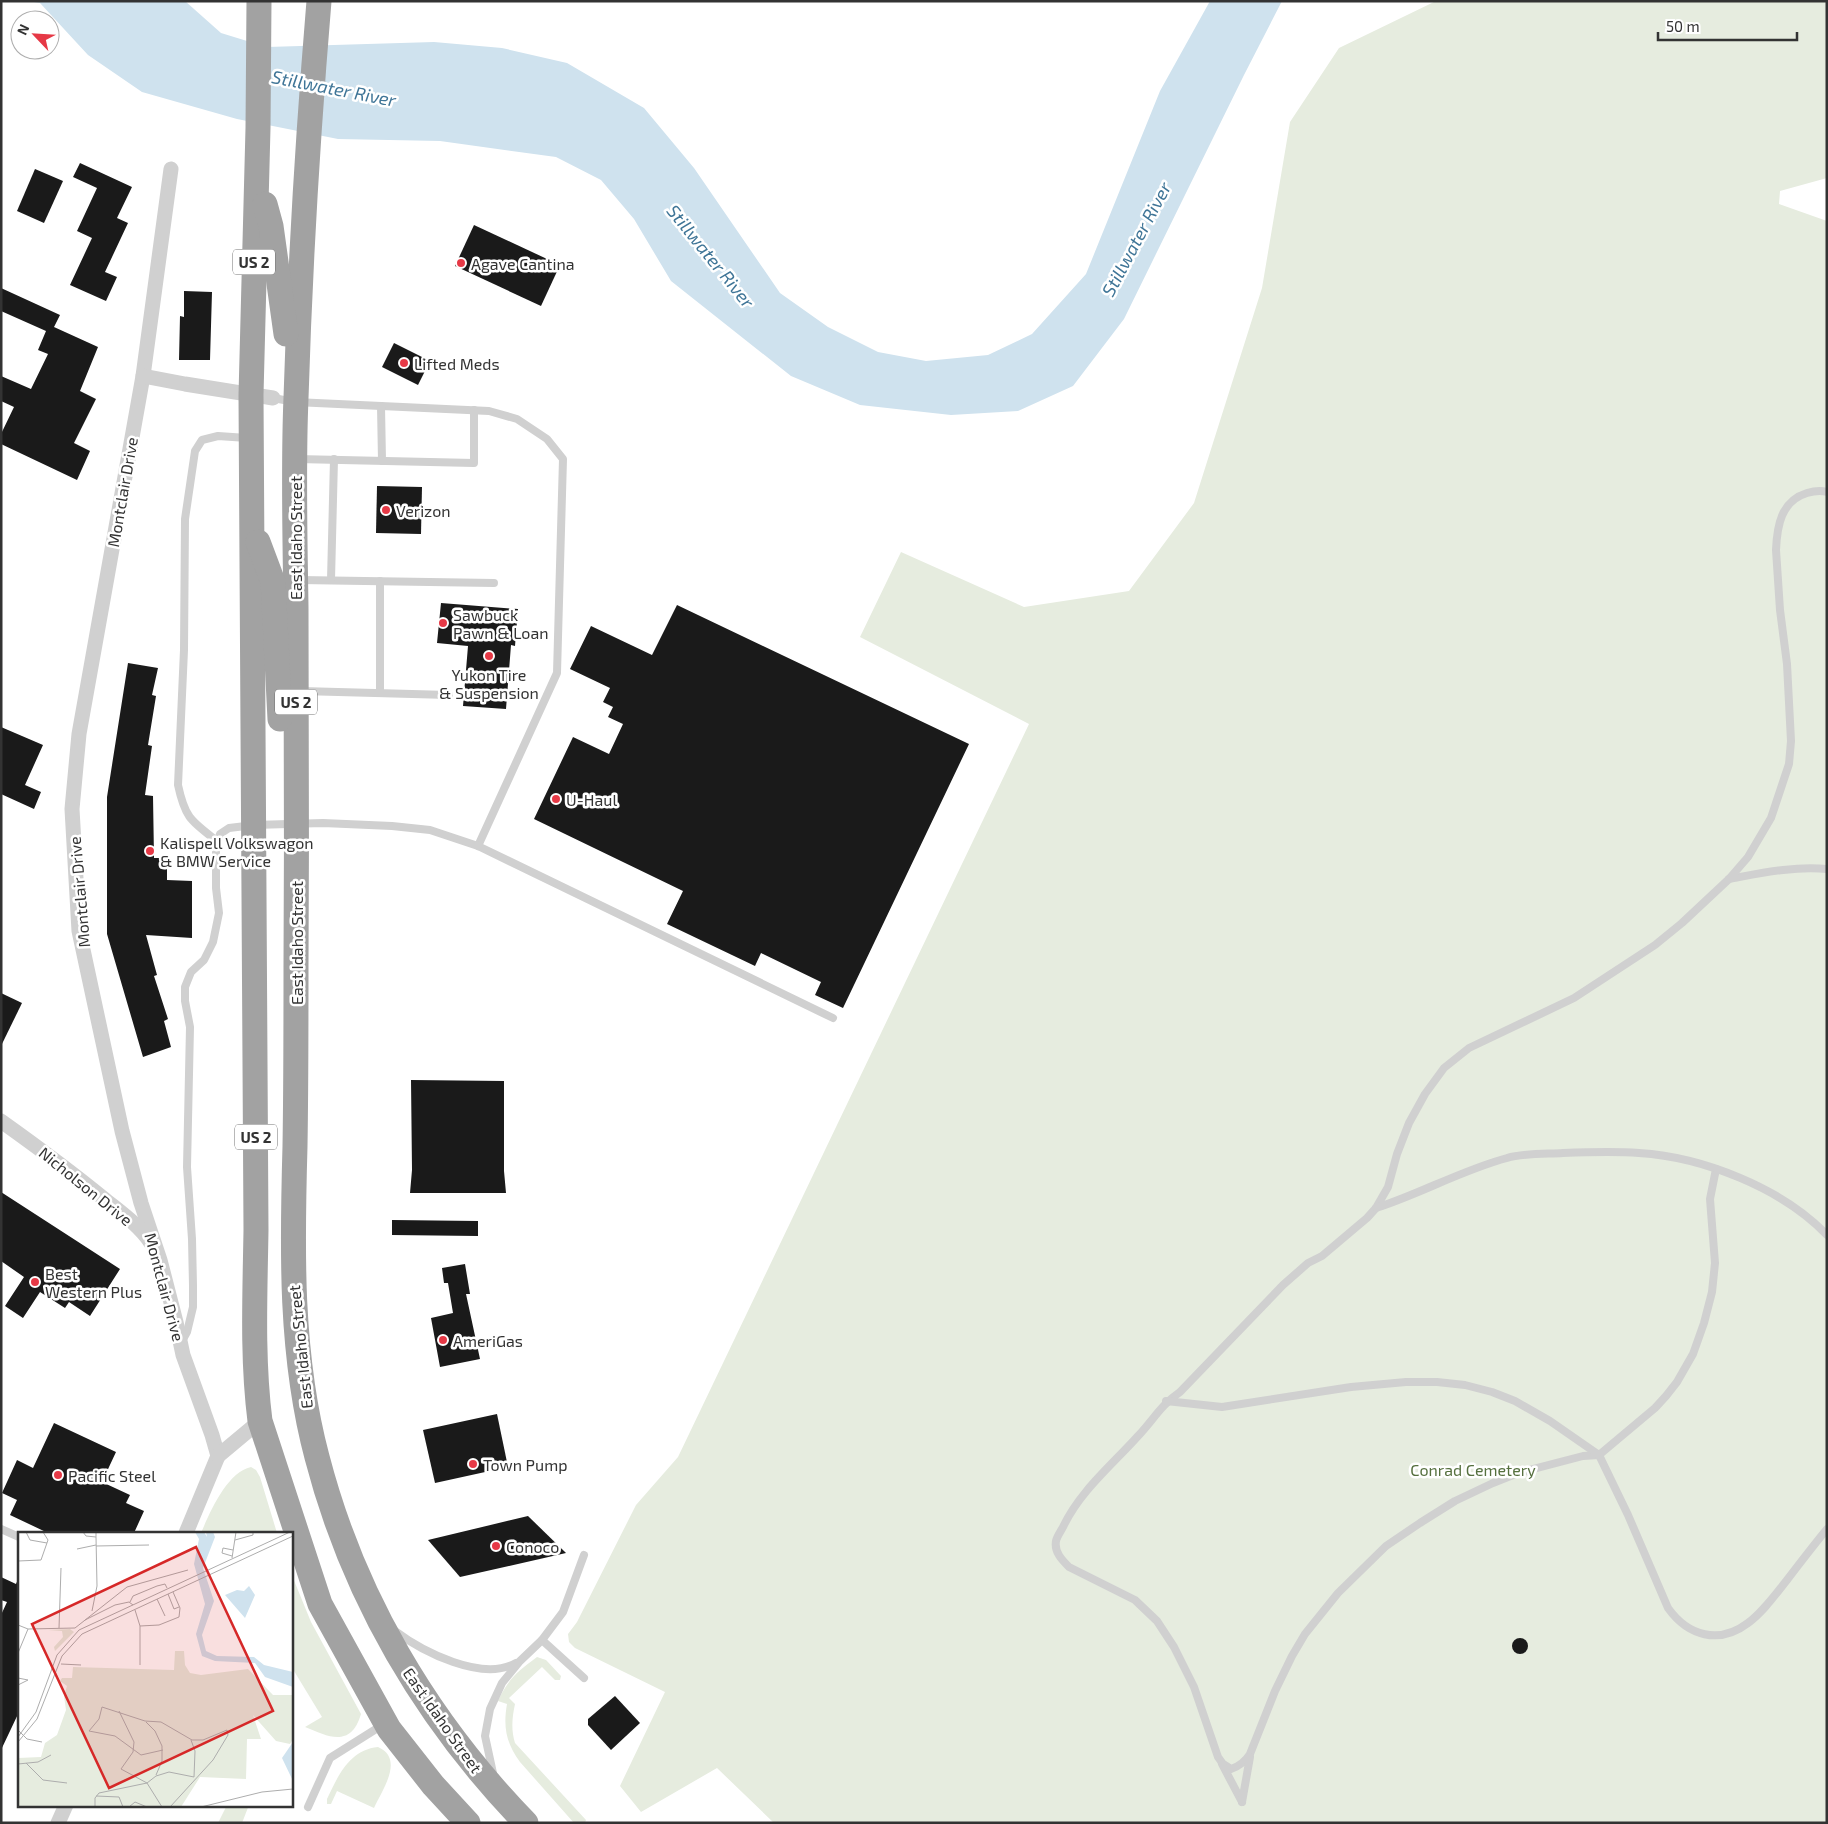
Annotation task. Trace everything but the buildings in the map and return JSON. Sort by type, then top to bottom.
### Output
[{"type":"highway","name":"East Idaho Street","points":[[259,1],[256,177],[273,398],[295,459],[296,1066],[292,1249],[299,1356],[307,1417],[332,1509],[349,1555],[376,1615],[407,1671],[446,1729],[485,1779],[526,1823]]},
{"type":"highway","name":"East Idaho Street","points":[[319,1],[308,140],[273,398],[252,438],[256,1220],[254,1347],[260,1421],[320,1604],[386,1723],[433,1785],[468,1823]]},
{"type":"highway","points":[[256,177],[271,226],[287,328],[285,382],[273,398]]},
{"type":"highway","points":[[252,526],[273,582],[283,780],[296,824]]},
{"type":"street","name":"Montclair Drive","points":[[171,169],[143,376],[79,734],[72,809],[79,931],[122,1131],[141,1203],[160,1260],[180,1345],[218,1456]]},
{"type":"street","points":[[143,376],[273,398]]},
{"type":"street","name":"Nicholson Drive","points":[[1,1121],[72,1172],[125,1215],[144,1233],[160,1260]]},
{"type":"street","points":[[186,1532],[218,1456],[260,1421]]},
{"type":"street","points":[[58,1823],[66,1806]]},
{"type":"lane","points":[[273,398],[381,406],[489,410],[517,419],[547,439],[563,459],[557,673],[478,846]]},
{"type":"lane","points":[[381,406],[382,460]]},
{"type":"lane","points":[[295,459],[474,463],[474,410]]},
{"type":"lane","points":[[217,841],[200,829],[189,818],[182,804],[178,785],[184,650],[185,519],[195,451],[202,440],[218,436],[252,438]]},
{"type":"lane","points":[[331,580],[334,459]]},
{"type":"lane","points":[[1250,1754],[1242,1802],[1218,1757],[1194,1687],[1174,1646],[1157,1621],[1135,1600],[1069,1567],[1061,1560],[1057,1551],[1056,1541],[1067,1518],[1095,1480],[1148,1425],[1166,1401],[1180,1392],[1283,1285],[1308,1263],[1322,1256],[1376,1208],[1388,1187],[1397,1154],[1409,1122],[1425,1094],[1451,1060],[1470,1048],[1574,998],[1656,945],[1729,879],[1748,857],[1765,830],[1789,764],[1791,741],[1790,706],[1776,558],[1779,519],[1789,504],[1801,495],[1815,491],[1827,492]]},
{"type":"lane","points":[[296,580],[494,583]]},
{"type":"lane","points":[[380,581],[380,693]]},
{"type":"lane","points":[[296,691],[449,695]]},
{"type":"lane","points":[[180,1345],[187,1332],[193,1307],[192,1239],[187,1167],[190,1027],[185,1001],[185,986],[191,972],[204,960],[213,942],[219,913],[215,865],[216,844],[220,834],[229,828],[254,825],[296,824],[392,826],[430,830],[478,846],[833,1018]]},
{"type":"lane","points":[[1729,879],[1806,867],[1827,869]]},
{"type":"lane","points":[[1376,1208],[1401,1200],[1508,1157],[1590,1152],[1640,1153],[1672,1157],[1716,1169],[1752,1184],[1778,1197],[1814,1222],[1827,1235]]},
{"type":"lane","points":[[1218,1757],[1223,1764],[1231,1769],[1239,1767],[1246,1762],[1275,1691],[1305,1634],[1338,1593],[1386,1546],[1420,1522],[1493,1483],[1518,1473],[1583,1456],[1599,1454],[1655,1408],[1677,1382],[1693,1354],[1712,1292],[1715,1263],[1710,1199],[1716,1169]]},
{"type":"lane","points":[[1166,1401],[1222,1407],[1352,1387],[1406,1382],[1465,1385],[1492,1392],[1515,1401],[1558,1426],[1599,1454],[1628,1515],[1668,1608],[1677,1620],[1687,1628],[1700,1634],[1712,1636],[1725,1634],[1748,1623],[1771,1601],[1827,1529]]},
{"type":"lane","points":[[1,1529],[18,1537]]},
{"type":"lane","points":[[506,1802],[491,1768],[485,1736],[490,1709],[502,1683],[520,1661],[542,1640],[563,1612],[584,1555]]},
{"type":"lane","points":[[376,1615],[412,1644],[449,1660],[478,1669],[508,1667],[520,1661]]},
{"type":"lane","points":[[542,1640],[584,1678]]},
{"type":"lane","points":[[308,1807],[330,1758],[386,1723]]},
{"type":"green space","name":"Conrad Cemetery","points":[[1436,1],[1827,1],[1827,178],[1780,191],[1779,204],[1827,221],[1827,1823],[774,1823],[717,1768],[641,1812],[620,1786],[665,1692],[575,1648],[569,1642],[568,1634],[577,1622],[636,1505],[678,1457],[1029,724],[860,637],[901,552],[1024,607],[1129,591],[1194,503],[1262,288],[1290,122],[1339,48]]},
{"type":"green space","points":[[251,1467],[256,1470],[260,1477],[277,1532],[201,1532],[220,1494],[234,1476],[242,1470]]},
{"type":"green space","points":[[292,1575],[311,1622],[361,1714],[357,1725],[351,1732],[345,1736],[338,1737],[322,1734],[305,1727],[322,1717],[292,1668]]},
{"type":"green space","points":[[537,1657],[546,1660],[561,1676],[560,1680],[555,1680],[542,1667],[509,1698],[515,1704],[512,1724],[515,1743],[586,1820],[585,1823],[574,1823],[520,1762],[511,1748],[507,1735],[505,1720],[507,1704],[498,1701],[514,1676]]},
{"type":"green space","points":[[378,1747],[386,1752],[390,1759],[391,1767],[386,1784],[374,1808],[337,1791],[331,1804],[327,1804],[331,1790],[346,1765],[359,1753]]},
{"type":"green space","points":[[226,1806],[249,1806],[242,1823],[218,1823]]},
{"type":"water","name":"Stillwater River","points":[[28,1],[185,1],[221,33],[267,47],[434,42],[502,48],[567,63],[644,108],[694,168],[780,293],[828,327],[878,352],[926,361],[988,355],[1032,334],[1086,274],[1160,91],[1210,1],[1282,1],[1124,319],[1073,386],[1018,411],[951,415],[860,405],[791,376],[671,281],[634,219],[601,180],[556,157],[440,141],[338,139],[237,119],[142,92],[88,55],[60,25],[60,10],[46,10],[40,3]]},
{"type":"place","name":"Agave Cantina","points":[[461,263]]},
{"type":"place","name":"Lifted Meds","points":[[404,363]]},
{"type":"place","name":"Verizon","points":[[386,510]]},
{"type":"place","name":"Sawbuck Pawn & Loan","points":[[443,623]]},
{"type":"place","name":"Yukon Tire & Suspension","points":[[489,656]]},
{"type":"place","name":"U-Haul","points":[[556,799]]},
{"type":"place","name":"Kalispell Volkswagon & BMW Service","points":[[150,851]]},
{"type":"place","name":"Best Western Plus","points":[[35,1282]]},
{"type":"place","name":"AmeriGas","points":[[443,1340]]},
{"type":"place","name":"Town Pump","points":[[473,1464]]},
{"type":"place","name":"Pacific Steel","points":[[58,1475]]},
{"type":"place","name":"Conoco","points":[[496,1546]]}]
